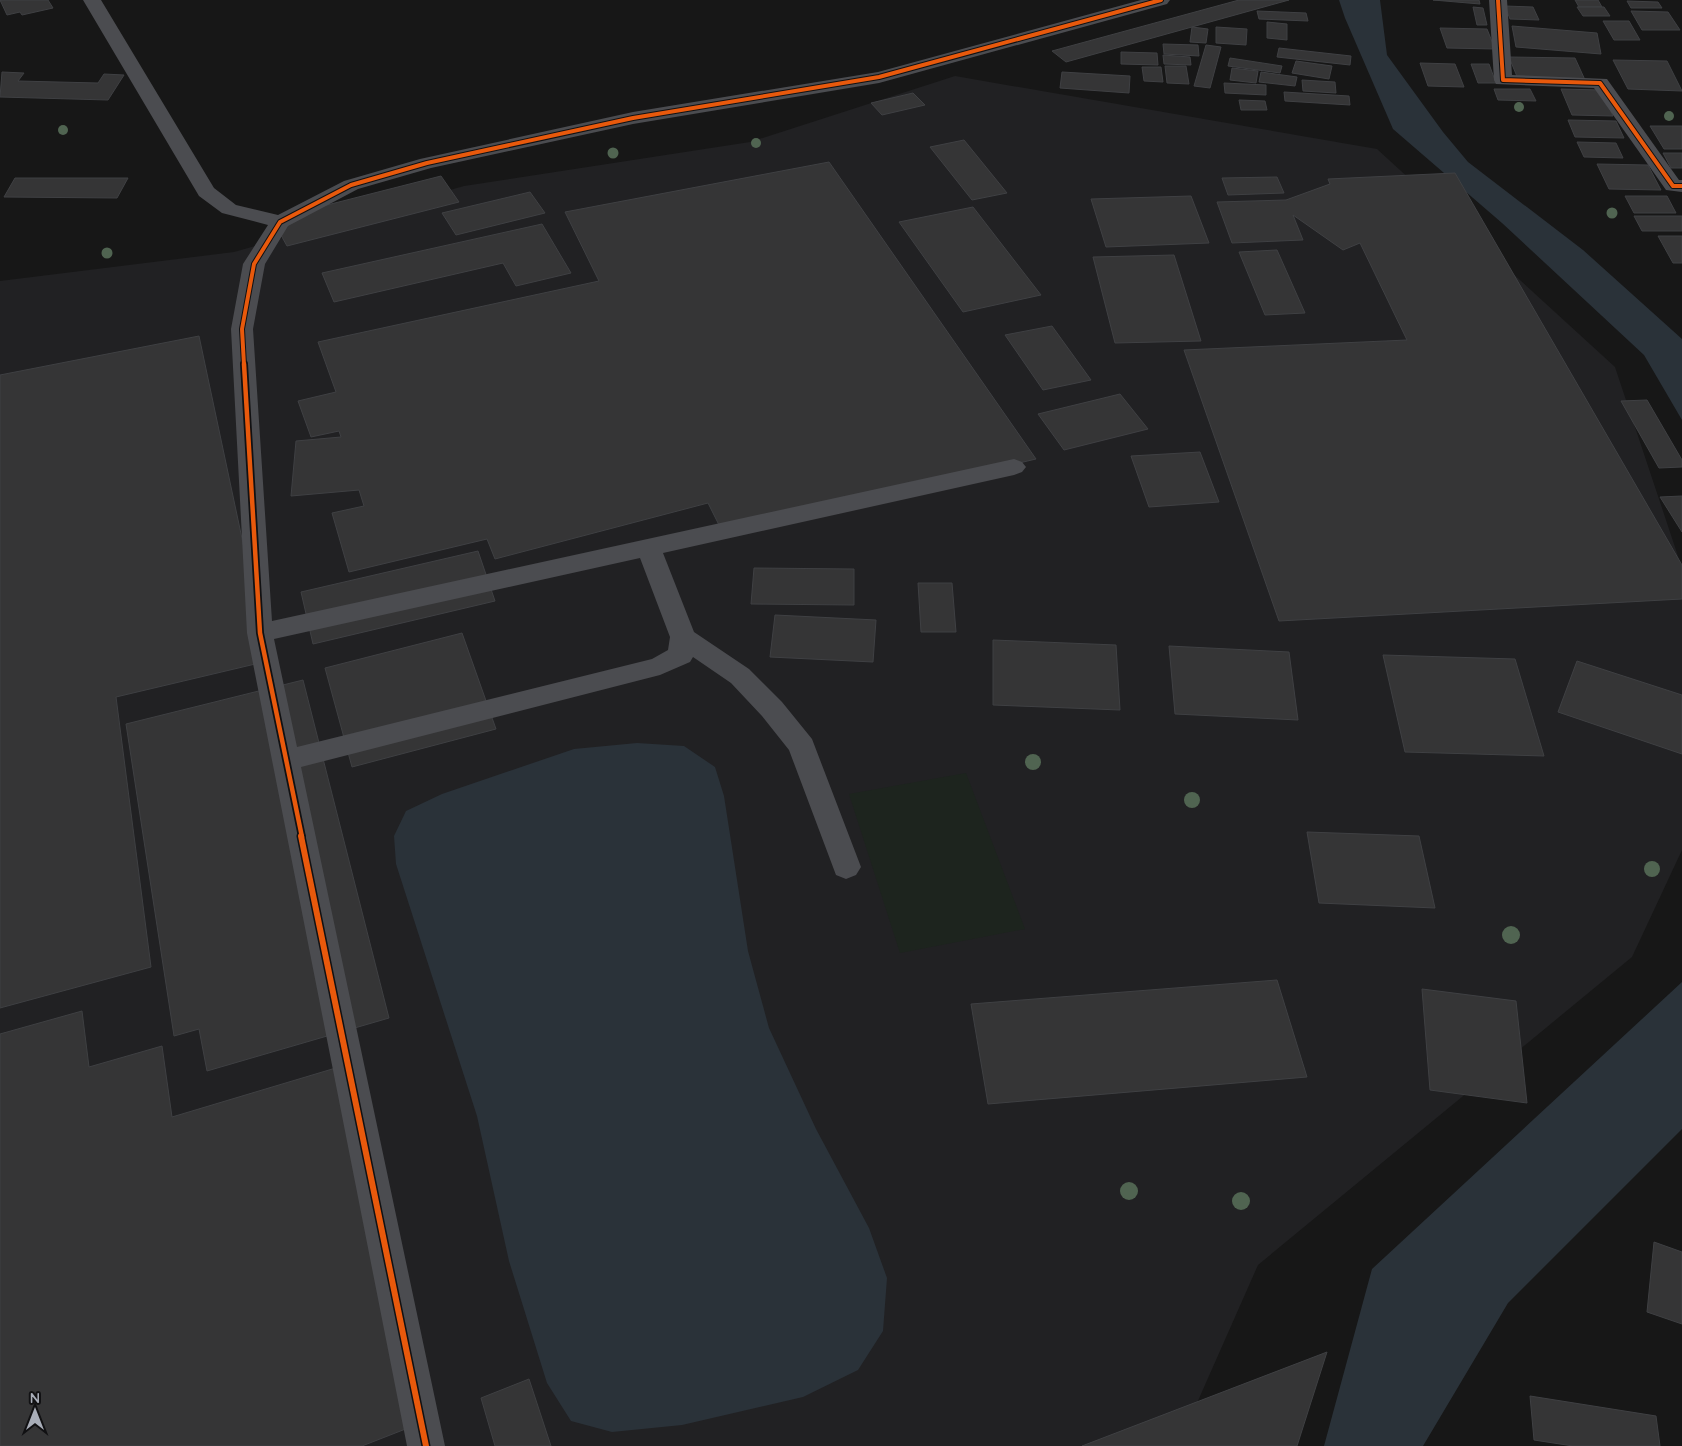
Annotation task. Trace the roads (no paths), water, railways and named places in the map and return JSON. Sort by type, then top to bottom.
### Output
[{"type":"street","points":[[92,0],[206,192],[229,209],[280,222]]},
{"type":"street","points":[[426,1446],[260,633],[242,329],[254,264],[280,222],[351,186],[427,163],[633,118],[879,77],[1161,0]]},
{"type":"street","points":[[1498,0],[1503,80],[1600,83],[1673,186],[1682,186]]},
{"type":"street","points":[[260,633],[649,549],[1014,467]]},
{"type":"street","points":[[285,761],[660,666],[681,655],[683,637],[649,549]]},
{"type":"street","points":[[683,637],[740,676],[772,709],[802,746],[846,867]]}]
